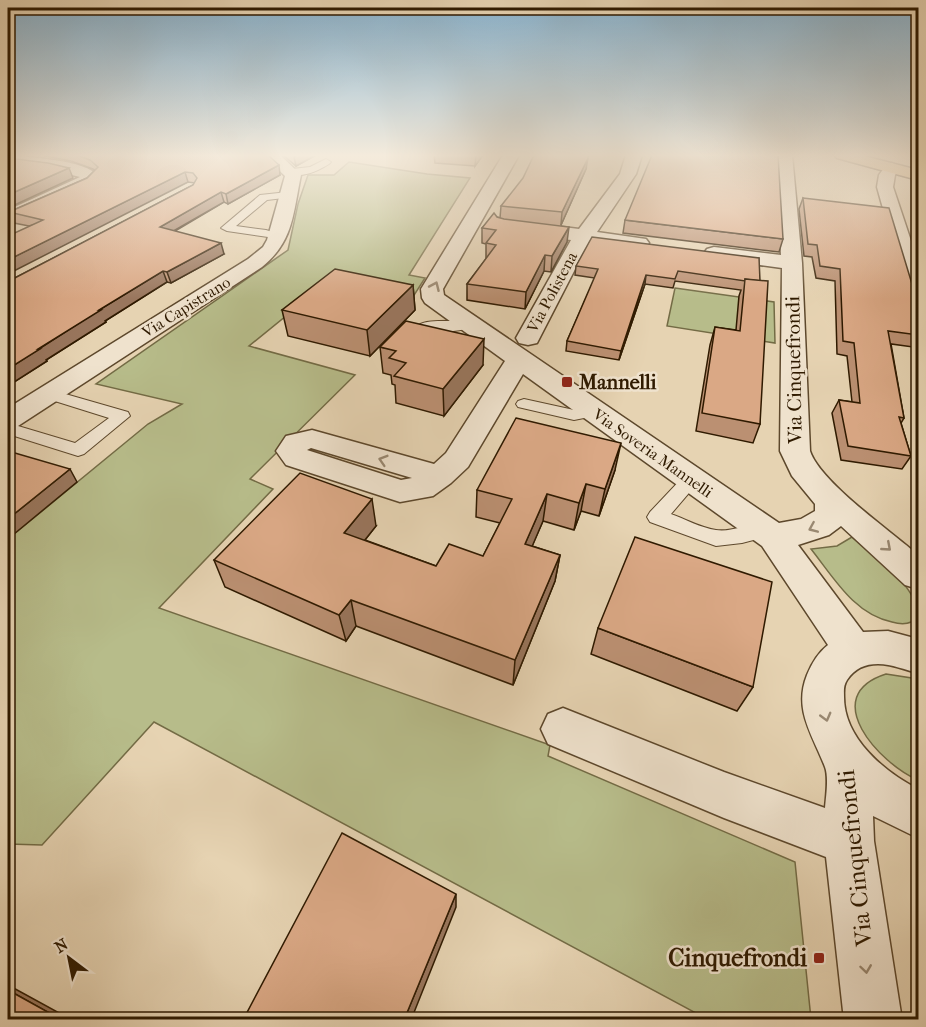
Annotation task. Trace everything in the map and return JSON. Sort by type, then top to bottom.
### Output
[{"type":"street","points":[[8,217],[39,203]]},
{"type":"street","name":"Via Capistrano","points":[[8,420],[255,263],[270,251],[278,237],[286,203]]},
{"type":"street","name":"Via Soveria Mannelli","points":[[482,203],[431,291],[435,300],[468,324],[524,349],[593,411],[770,533]]},
{"type":"street","name":"Via Polistena","points":[[440,476],[457,460],[524,349],[582,236],[607,203]]},
{"type":"street","name":"Via Cinquefrondi","points":[[787,203],[792,263],[795,451],[805,472],[827,495],[918,575]]},
{"type":"street","points":[[890,203],[918,294]]},
{"type":"street","points":[[504,225],[664,246]]},
{"type":"street","points":[[699,251],[792,263]]},
{"type":"street","points":[[827,495],[832,506],[830,515],[821,526],[805,531],[770,533],[842,659],[877,647],[918,656]]},
{"type":"street","name":"Via Cinquefrondi","points":[[842,659],[824,678],[824,712],[836,745],[849,764],[849,841],[873,1020]]},
{"type":"street","points":[[564,729],[724,795],[849,841]]},
{"type":"street","points":[[849,764],[875,791],[918,813]]},
{"type":"lane","points":[[257,203],[227,228],[266,233],[278,237]]},
{"type":"lane","points":[[426,326],[453,327],[468,324]]},
{"type":"lane","points":[[8,428],[78,450],[122,416],[48,394]]},
{"type":"lane","points":[[524,404],[574,415],[593,411]]},
{"type":"lane","points":[[691,480],[657,517],[716,538],[770,533]]},
{"type":"green space","points":[[454,203],[409,275],[425,278],[411,300],[329,281],[249,346],[355,375],[250,479],[273,489],[159,608],[550,745],[548,756],[795,862],[811,1019],[707,1019],[154,722],[42,845],[8,844],[8,539],[148,424],[182,404],[96,384],[288,250],[298,204]]},
{"type":"green space","points":[[675,288],[774,302],[775,343],[667,326]]},
{"type":"green space","points":[[852,537],[903,583],[916,605],[918,617],[915,620],[899,624],[879,618],[867,611],[846,593],[811,549],[837,546]]},
{"type":"green space","points":[[886,674],[918,679],[918,780],[887,760],[873,745],[862,729],[856,713],[857,698],[866,684]]},
{"type":"building","points":[[30,203],[123,203],[8,260],[8,236],[43,220],[9,212]]},
{"type":"building","points":[[159,203],[202,203],[160,227],[221,243],[167,272],[163,271],[8,369],[8,280]]},
{"type":"building","points":[[503,203],[566,203],[562,212],[501,206]]},
{"type":"building","points":[[632,203],[781,203],[783,239],[625,220]]},
{"type":"building","points":[[804,203],[845,203],[889,208],[912,284],[918,326],[918,335],[888,331],[904,418],[899,417],[911,456],[848,446],[839,400],[860,403],[854,343],[843,341],[840,269],[820,266],[817,245],[808,244]]},
{"type":"building","points":[[494,213],[497,217],[504,219],[569,227],[552,256],[545,255],[526,292],[467,284],[496,245],[486,243],[496,230],[482,228]]},
{"type":"building","points":[[592,237],[759,258],[760,281],[745,279],[745,281],[678,271],[675,279],[646,275],[621,351],[567,341],[598,269],[576,266]]},
{"type":"building","points":[[335,269],[413,285],[367,330],[282,310]]},
{"type":"building","points":[[745,279],[768,281],[760,424],[702,413],[715,327],[740,331]]},
{"type":"building","points":[[406,321],[484,339],[443,389],[394,376],[406,363],[389,358],[396,351],[380,347]]},
{"type":"building","points":[[516,418],[621,443],[605,489],[586,484],[579,503],[547,494],[525,544],[560,555],[515,660],[351,600],[339,615],[214,560],[300,473],[372,499],[344,533],[436,566],[449,544],[483,556],[512,499],[477,490]]},
{"type":"building","points":[[8,451],[70,469],[8,519]]},
{"type":"building","points":[[635,537],[772,582],[753,687],[598,628]]},
{"type":"building","points":[[342,833],[456,894],[404,1020],[243,1020]]},
{"type":"building","points":[[8,990],[62,1020],[8,1020]]},
{"type":"place","name":"Mannelli","points":[[567,382]]},
{"type":"place","name":"Cinquefrondi","points":[[819,958]]}]
